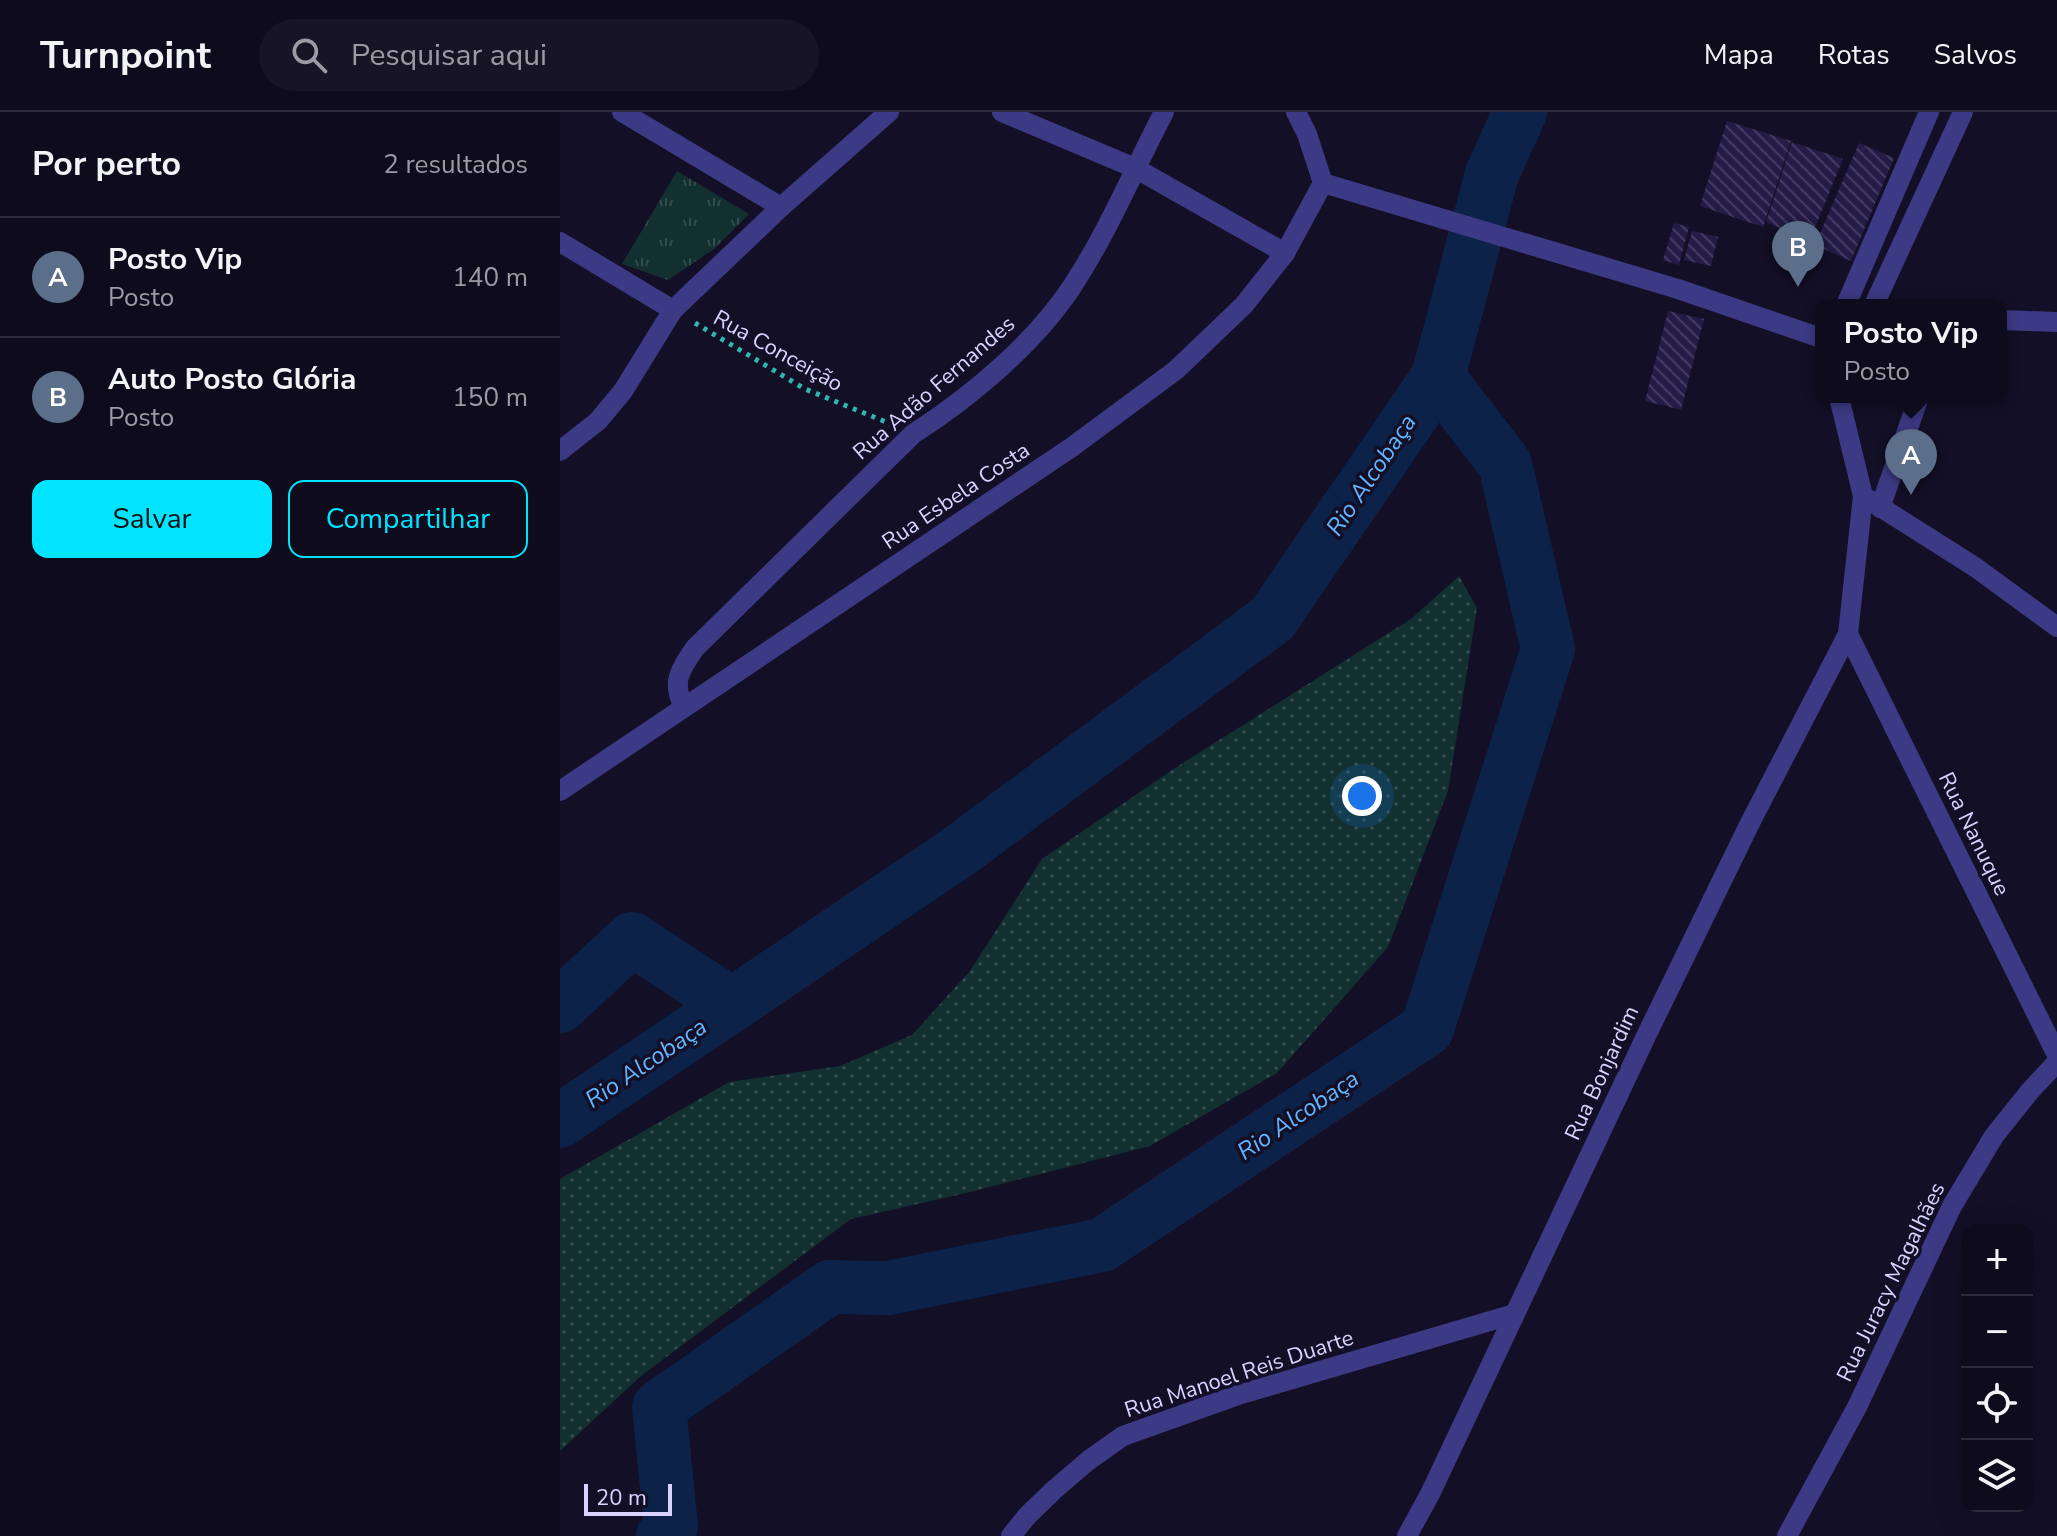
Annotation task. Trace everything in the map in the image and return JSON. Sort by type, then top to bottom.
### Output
[{"type":"street","points":[[622,112],[781,207]]},
{"type":"street","points":[[560,451],[598,421],[623,391],[673,310],[781,207],[889,112]]},
{"type":"street","points":[[1002,112],[1135,168],[1285,253]]},
{"type":"street","name":"Rua Adão Fernandes","points":[[684,707],[677,695],[679,674],[695,648],[913,434],[950,410],[1041,325],[1072,287],[1098,245],[1164,112]]},
{"type":"street","points":[[1296,112],[1307,134],[1323,183],[1678,289],[1815,336]]},
{"type":"street","points":[[1849,299],[1929,112]]},
{"type":"street","points":[[1877,299],[1963,112]]},
{"type":"street","name":"Rua Esbela Costa","points":[[560,791],[1072,447],[1176,370],[1244,305],[1285,253],[1323,183]]},
{"type":"street","points":[[560,242],[673,310]]},
{"type":"street","points":[[2007,320],[2057,322]]},
{"type":"street","points":[[1840,403],[1863,496],[1848,634]]},
{"type":"street","points":[[1880,508],[1917,403]]},
{"type":"street","points":[[1863,496],[1975,567],[2057,627]]},
{"type":"street","name":"Rua Nanuque","points":[[1848,634],[2057,1055]]},
{"type":"street","name":"Rua Bonjardim","points":[[1407,1536],[1751,821],[1848,634]]},
{"type":"street","name":"Rua Juracy Magalhães","points":[[1787,1536],[1857,1407],[1952,1206],[1994,1136],[2057,1062]]},
{"type":"street","name":"Rua Manoel Reis Duarte","points":[[1011,1536],[1055,1489],[1123,1436],[1238,1395],[1514,1314]]},
{"type":"path","name":"Rua Conceição","points":[[673,310],[805,389],[913,434]]},
{"type":"green space","points":[[677,171],[749,214],[714,249],[668,280],[622,264]]},
{"type":"green space","points":[[1459,576],[1477,608],[1448,791],[1388,947],[1277,1073],[1150,1146],[851,1219],[641,1376],[560,1451],[560,1179],[729,1082],[840,1066],[912,1035],[970,971],[1042,859],[1175,768],[1411,619]]},
{"type":"building","points":[[1727,121],[1791,141],[1763,227],[1700,206]]},
{"type":"building","points":[[1792,142],[1843,159],[1809,242],[1766,222]]},
{"type":"building","points":[[1859,143],[1894,158],[1851,261],[1815,245]]},
{"type":"building","points":[[1674,223],[1689,227],[1679,265],[1663,260]]},
{"type":"building","points":[[1692,231],[1718,237],[1711,266],[1684,260]]},
{"type":"building","points":[[1668,311],[1704,319],[1681,410],[1645,401]]},
{"type":"waterway","name":"Rio Alcobaça","points":[[663,1536],[671,1526],[659,1407],[830,1287],[888,1288],[1102,1245],[1427,1029],[1548,649],[1505,464],[1438,377],[1492,174],[1520,112]]},
{"type":"waterway","name":"Rio Alcobaça","points":[[560,1121],[958,852],[1272,619],[1438,377]]},
{"type":"waterway","name":"Rio Alcobaça","points":[[560,1006],[632,939],[733,1005]]},
{"type":"place","name":"Auto Posto Glória","points":[[1798,287]]},
{"type":"place","name":"Posto Vip","points":[[1911,495]]}]
